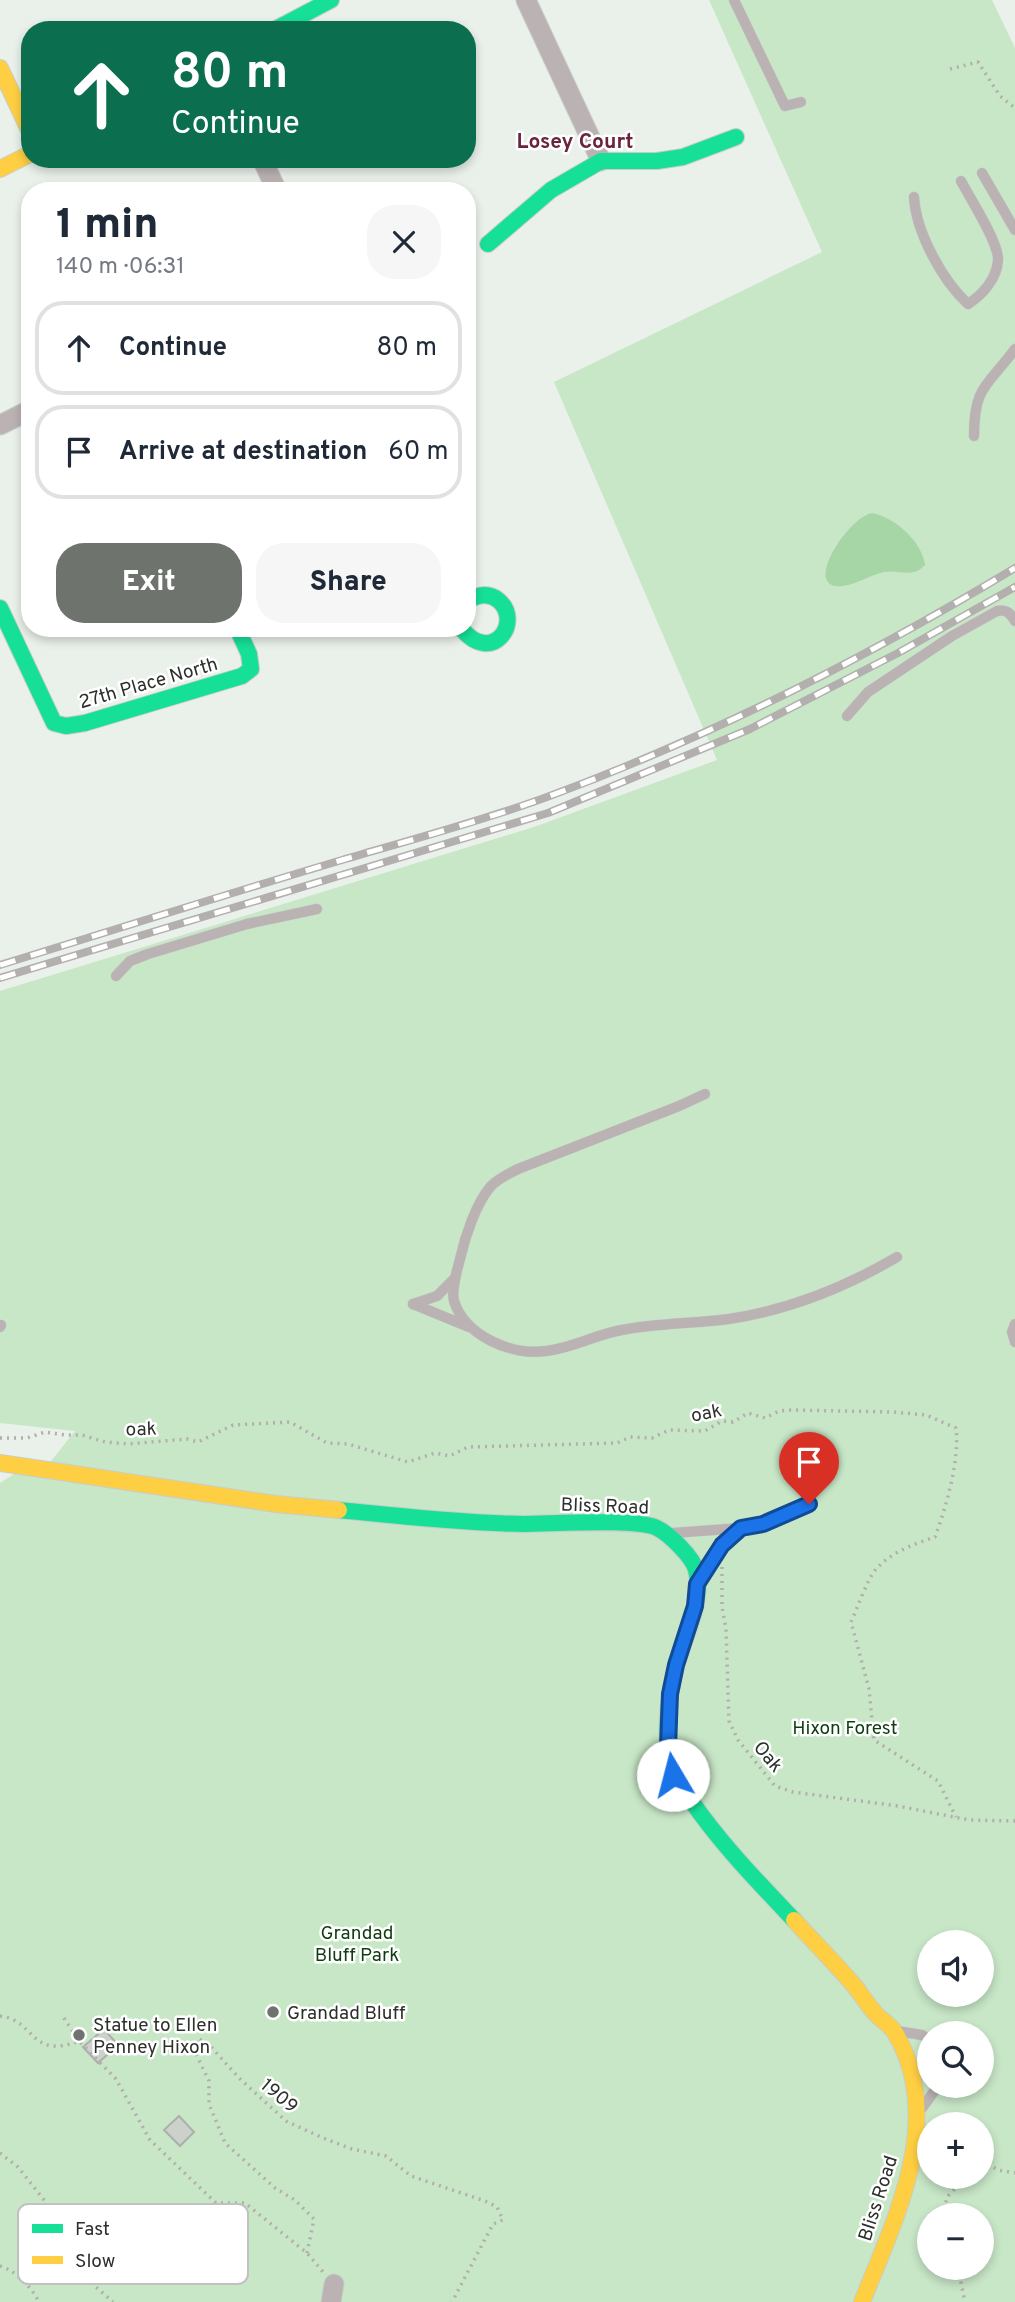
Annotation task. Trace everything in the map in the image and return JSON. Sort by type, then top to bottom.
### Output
[{"type":"street","points":[[291,21],[331,0]]},
{"type":"street","points":[[526,0],[601,161]]},
{"type":"street","points":[[0,68],[21,113]]},
{"type":"street","points":[[488,244],[551,190],[601,161],[657,161],[683,157],[736,136]]},
{"type":"street","points":[[0,169],[21,158]]},
{"type":"street","points":[[0,425],[21,414]]},
{"type":"street","points":[[467,637],[483,644],[498,640],[507,626],[507,610],[496,598],[476,595]]},
{"type":"street","name":"27th Place North","points":[[0,608],[54,723],[66,726],[85,723],[242,676],[251,668],[249,654],[241,637]]},
{"type":"street","name":"Bliss Road","points":[[0,1463],[290,1505],[397,1516],[522,1524],[635,1524],[655,1527],[666,1533],[696,1568],[697,1584],[695,1606],[676,1665],[670,1694],[668,1748],[673,1775],[731,1853],[853,1984],[892,2030],[915,2088],[916,2140],[911,2171],[862,2302]]},
{"type":"lane","points":[[734,0],[785,106],[801,103]]},
{"type":"lane","points":[[982,173],[1015,230]]},
{"type":"lane","points":[[914,197],[915,216],[922,233],[954,291],[968,304],[982,295],[993,276],[998,259],[984,220],[961,181]]},
{"type":"lane","points":[[974,436],[978,396],[1015,349]]},
{"type":"lane","points":[[847,716],[868,692],[952,636],[1004,610],[1011,613],[1015,621]]},
{"type":"lane","points":[[116,976],[130,961],[148,954],[259,921],[317,909]]},
{"type":"lane","points":[[473,1329],[462,1317],[454,1299],[455,1278],[465,1237],[489,1188],[518,1168],[705,1094]]},
{"type":"lane","points":[[455,1278],[437,1296],[413,1304],[518,1351],[544,1352],[617,1331],[730,1319],[781,1308],[867,1275],[897,1257]]},
{"type":"lane","points":[[1015,1324],[1012,1332],[1015,1342]]},
{"type":"lane","points":[[666,1533],[763,1524],[809,1504]]},
{"type":"lane","points":[[697,1584],[721,1547],[741,1528]]},
{"type":"lane","points":[[892,2030],[917,2034]]},
{"type":"path","points":[[950,69],[978,62],[1000,96],[1015,108]]},
{"type":"path","name":"oak","points":[[0,1437],[27,1438],[45,1432],[65,1436],[82,1435],[105,1442],[128,1444],[187,1439],[198,1441],[233,1425],[290,1422],[327,1443],[348,1444],[408,1462],[435,1453],[450,1456],[468,1447],[617,1443],[630,1437],[652,1438],[669,1430],[705,1431],[722,1421],[733,1422],[748,1413],[765,1418],[779,1411],[791,1410],[926,1415],[956,1429],[957,1452],[942,1518],[935,1537],[912,1544],[876,1569],[851,1622],[869,1689],[874,1740],[938,1781],[956,1817]]},
{"type":"path","name":"Oak","points":[[721,1547],[729,1721],[738,1741],[775,1786],[956,1817],[1015,1821]]},
{"type":"path","points":[[0,2016],[10,2017],[42,2044],[63,2047],[79,2041]]},
{"type":"path","points":[[64,2018],[79,2041],[116,2079],[150,2140],[216,2203],[247,2204]]},
{"type":"path","name":"1909","points":[[307,2253],[314,2219],[295,2200],[275,2188],[225,2143],[209,2104],[209,2081],[195,2052],[198,2038],[212,2048],[239,2078],[286,2121],[352,2149],[386,2156],[411,2176],[485,2200],[497,2207],[503,2220],[493,2224],[452,2302]]},
{"type":"path","points":[[0,2153],[18,2167],[47,2204]]},
{"type":"path","points":[[994,2168],[1015,2173]]},
{"type":"path","points":[[248,2205],[307,2253],[333,2293]]},
{"type":"path","points":[[0,2266],[18,2278]]},
{"type":"path","points":[[960,2280],[965,2302]]},
{"type":"path","points":[[25,2284],[39,2302]]},
{"type":"path","points":[[93,2284],[113,2302]]},
{"type":"green space","points":[[709,0],[992,0],[1015,48],[1015,2302],[0,2302],[0,1483],[25,1467],[44,1470],[75,1431],[0,1423],[0,991],[534,827],[717,760],[554,382],[822,252]]},
{"type":"shaded area","points":[[872,513],[889,519],[906,532],[919,547],[925,565],[911,573],[890,571],[848,585],[831,584],[826,577],[832,553],[851,527],[862,517]]},
{"type":"building","points":[[104,2029],[118,2045],[98,2063],[83,2047]]},
{"type":"building","points":[[179,2116],[194,2132],[180,2146],[164,2130]]},
{"type":"railway","points":[[0,965],[496,815],[608,774],[786,694],[902,633],[1015,568]]},
{"type":"railway","points":[[0,978],[548,813],[750,729],[898,653],[1015,587]]},
{"type":"traffic: fast","points":[[291,21],[331,0]]},
{"type":"traffic: fast","points":[[488,244],[551,190],[601,161],[657,161],[683,157],[736,137]]},
{"type":"traffic: fast","points":[[471,637],[484,643],[493,642],[501,636],[508,619],[498,600],[490,596],[476,597]]},
{"type":"traffic: fast","points":[[0,608],[54,723],[66,726],[85,723],[242,676],[251,669],[249,654],[241,637]]},
{"type":"traffic: fast","points":[[339,1510],[501,1523],[632,1523],[657,1528],[674,1540],[694,1565],[698,1593],[671,1688],[667,1732],[673,1773],[726,1846],[794,1920]]},
{"type":"traffic: slow","points":[[0,68],[21,113]]},
{"type":"traffic: slow","points":[[0,169],[21,158]]},
{"type":"traffic: slow","points":[[0,1463],[276,1504],[339,1510]]},
{"type":"traffic: slow","points":[[794,1920],[894,2031],[909,2064],[916,2098],[916,2133],[901,2203],[862,2302]]},
{"type":"place","name":"Grandad Bluff","points":[[273,2012]]},
{"type":"place","name":"Statue to Ellen Penney Hixon","points":[[79,2035]]},
{"type":"district","name":"Losey Court","points":[[575,141]]},
{"type":"route","points":[[673,1775],[668,1748],[670,1694],[676,1665],[695,1606],[697,1584],[722,1545],[741,1528],[763,1524],[809,1504]]},
{"type":"park label","name":"Hixon Forest","points":[[845,1727]]},
{"type":"park label","name":"Grandad Bluff Park","points":[[357,1943]]}]
